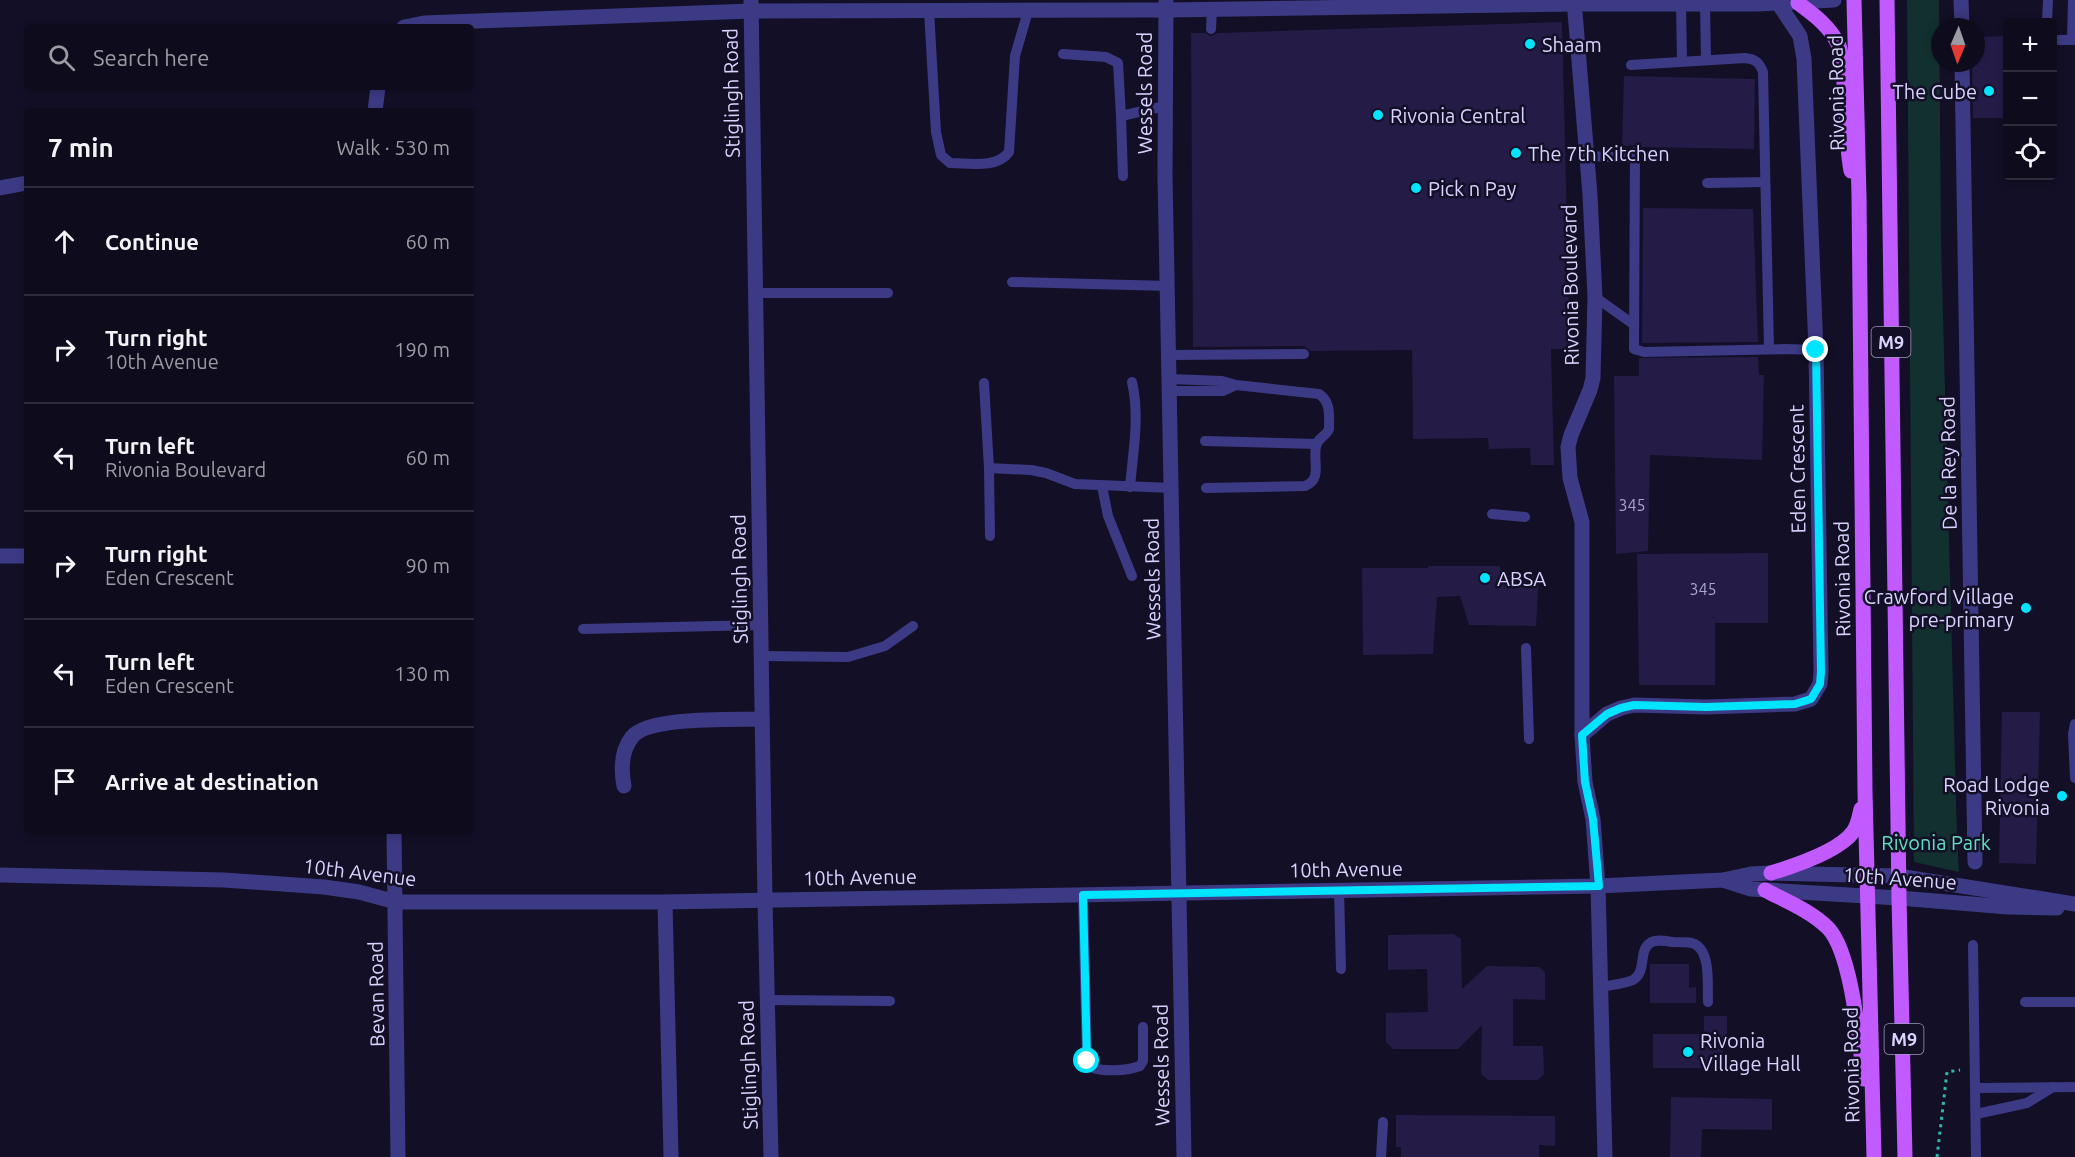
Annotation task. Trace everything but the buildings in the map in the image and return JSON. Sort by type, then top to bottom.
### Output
[{"type":"main road","name":"Rivonia Road","points":[[1854,0],[1859,196],[1865,791],[1874,1157]]},
{"type":"main road","name":"M9","points":[[1887,0],[1898,876],[1905,1157]]},
{"type":"main road","points":[[1803,2],[1824,25],[1840,48],[1845,87],[1848,152],[1852,176],[1859,196]]},
{"type":"main road","points":[[1771,873],[1813,859],[1851,835],[1857,825],[1865,791]]},
{"type":"main road","points":[[1765,890],[1817,918],[1830,930],[1840,947],[1848,971],[1874,1141]]},
{"type":"street","points":[[419,24],[751,6],[1028,11],[1057,5],[1166,5],[1212,8],[1575,2],[1705,4],[1834,0]]},
{"type":"street","points":[[1962,18],[1961,0],[1971,0]]},
{"type":"street","name":"Rivonia Boulevard","points":[[1575,2],[1595,297],[1593,378],[1568,447],[1570,478],[1582,522],[1582,735],[1585,782],[1593,819],[1599,886],[1605,1157]]},
{"type":"street","name":"Eden Crescent","points":[[1582,735],[1607,714],[1634,705],[1706,707],[1795,704],[1811,699],[1816,693],[1821,672],[1816,350],[1804,59],[1800,36],[1777,2]]},
{"type":"street","name":"Wessels Road","points":[[1166,5],[1165,106],[1184,1157]]},
{"type":"street","name":"Stiglingh Road","points":[[751,6],[771,1157]]},
{"type":"street","name":"De la Rey Road","points":[[1962,72],[1975,862]]},
{"type":"street","points":[[375,108],[378,90]]},
{"type":"street","points":[[0,188],[24,184]]},
{"type":"street","points":[[0,556],[24,556]]},
{"type":"street","points":[[624,786],[621,770],[626,750],[631,738],[644,729],[665,722],[762,719]]},
{"type":"street","name":"Bevan Road","points":[[394,834],[398,1157]]},
{"type":"street","name":"10th Avenue","points":[[0,875],[224,880],[324,887],[359,892],[396,902],[665,902],[1599,886],[1723,880],[1751,873],[1771,873],[1898,876],[2075,906]]},
{"type":"street","name":"10th Avenue","points":[[1723,880],[1750,889],[1899,898],[2008,908],[2075,906]]},
{"type":"street","points":[[665,902],[671,1157]]},
{"type":"lane","points":[[2047,18],[2048,0]]},
{"type":"lane","points":[[2057,40],[2074,40],[2073,0]]},
{"type":"lane","points":[[1681,4],[1682,61]]},
{"type":"lane","points":[[1705,4],[1706,60]]},
{"type":"lane","points":[[1211,30],[1212,8]]},
{"type":"lane","points":[[929,11],[936,132],[941,155],[950,163],[991,163],[999,162],[1009,152],[1015,56],[1028,11]]},
{"type":"lane","points":[[1063,54],[1106,57],[1118,63],[1123,176]]},
{"type":"lane","points":[[1631,65],[1752,58],[1761,67],[1763,72],[1769,349]]},
{"type":"lane","points":[[1121,116],[1165,106]]},
{"type":"lane","points":[[1587,156],[1635,155],[1634,349],[1644,352],[1816,350]]},
{"type":"lane","points":[[1707,183],[1765,182]]},
{"type":"lane","points":[[1012,282],[1168,286]]},
{"type":"lane","points":[[756,293],[888,293]]},
{"type":"lane","points":[[1595,297],[1633,324]]},
{"type":"lane","points":[[1170,355],[1304,354]]},
{"type":"lane","points":[[1130,487],[1136,409],[1132,382]]},
{"type":"lane","points":[[984,383],[990,536]]},
{"type":"lane","points":[[1170,385],[1223,391],[1236,385],[1307,392],[1325,398],[1328,405],[1329,429],[1317,444],[1315,479],[1311,484],[1206,488]]},
{"type":"lane","points":[[1205,441],[1317,444]]},
{"type":"lane","points":[[989,468],[1031,470],[1075,484],[1172,488]]},
{"type":"lane","points":[[1102,486],[1108,516],[1132,576]]},
{"type":"lane","points":[[1492,514],[1525,517]]},
{"type":"lane","points":[[583,629],[761,625]]},
{"type":"lane","points":[[762,656],[848,657],[885,646],[913,626]]},
{"type":"lane","points":[[1526,648],[1529,739]]},
{"type":"lane","points":[[2075,724],[2075,778]]},
{"type":"lane","points":[[1339,890],[1341,969]]},
{"type":"lane","points":[[1083,895],[1087,1061],[1090,1067],[1134,1069],[1140,1066],[1143,1061],[1143,1027]]},
{"type":"lane","points":[[1601,987],[1636,978],[1641,972],[1648,944],[1655,941],[1693,943],[1701,949],[1706,958],[1708,1002]]},
{"type":"lane","points":[[1973,945],[1976,1157]]},
{"type":"lane","points":[[767,1000],[890,1001]]},
{"type":"lane","points":[[2025,1002],[2075,1002]]},
{"type":"lane","points":[[1976,1114],[2027,1103],[2053,1087]]},
{"type":"lane","points":[[1976,1088],[2075,1087]]},
{"type":"lane","points":[[1381,1157],[1383,1122]]},
{"type":"path","points":[[1937,1157],[1947,1072],[1949,1070],[1976,1070]]},
{"type":"green space","name":"Rivonia Park","points":[[1907,0],[1939,0],[1939,18],[1931,18],[1931,72],[1940,72],[1941,241],[1959,872],[1914,862]]},
{"type":"place","name":"Shaam","points":[[1530,44]]},
{"type":"place","name":"The Cube","points":[[1989,91]]},
{"type":"place","name":"Rivonia Central","points":[[1378,115]]},
{"type":"place","name":"The 7th Kitchen","points":[[1516,153]]},
{"type":"place","name":"Pick n Pay","points":[[1416,188]]},
{"type":"place","name":"ABSA","points":[[1485,578]]},
{"type":"place","name":"Crawford Village pre-primary","points":[[2026,608]]},
{"type":"place","name":"Road Lodge Rivonia","points":[[2062,796]]},
{"type":"place","name":"Rivonia Village Hall","points":[[1688,1052]]},
{"type":"route","points":[[1087,1061],[1083,895],[1599,886],[1595,834],[1583,765],[1582,735],[1597,721],[1607,714],[1634,705],[1706,707],[1795,704],[1811,699],[1820,684],[1821,672],[1816,350]]}]
